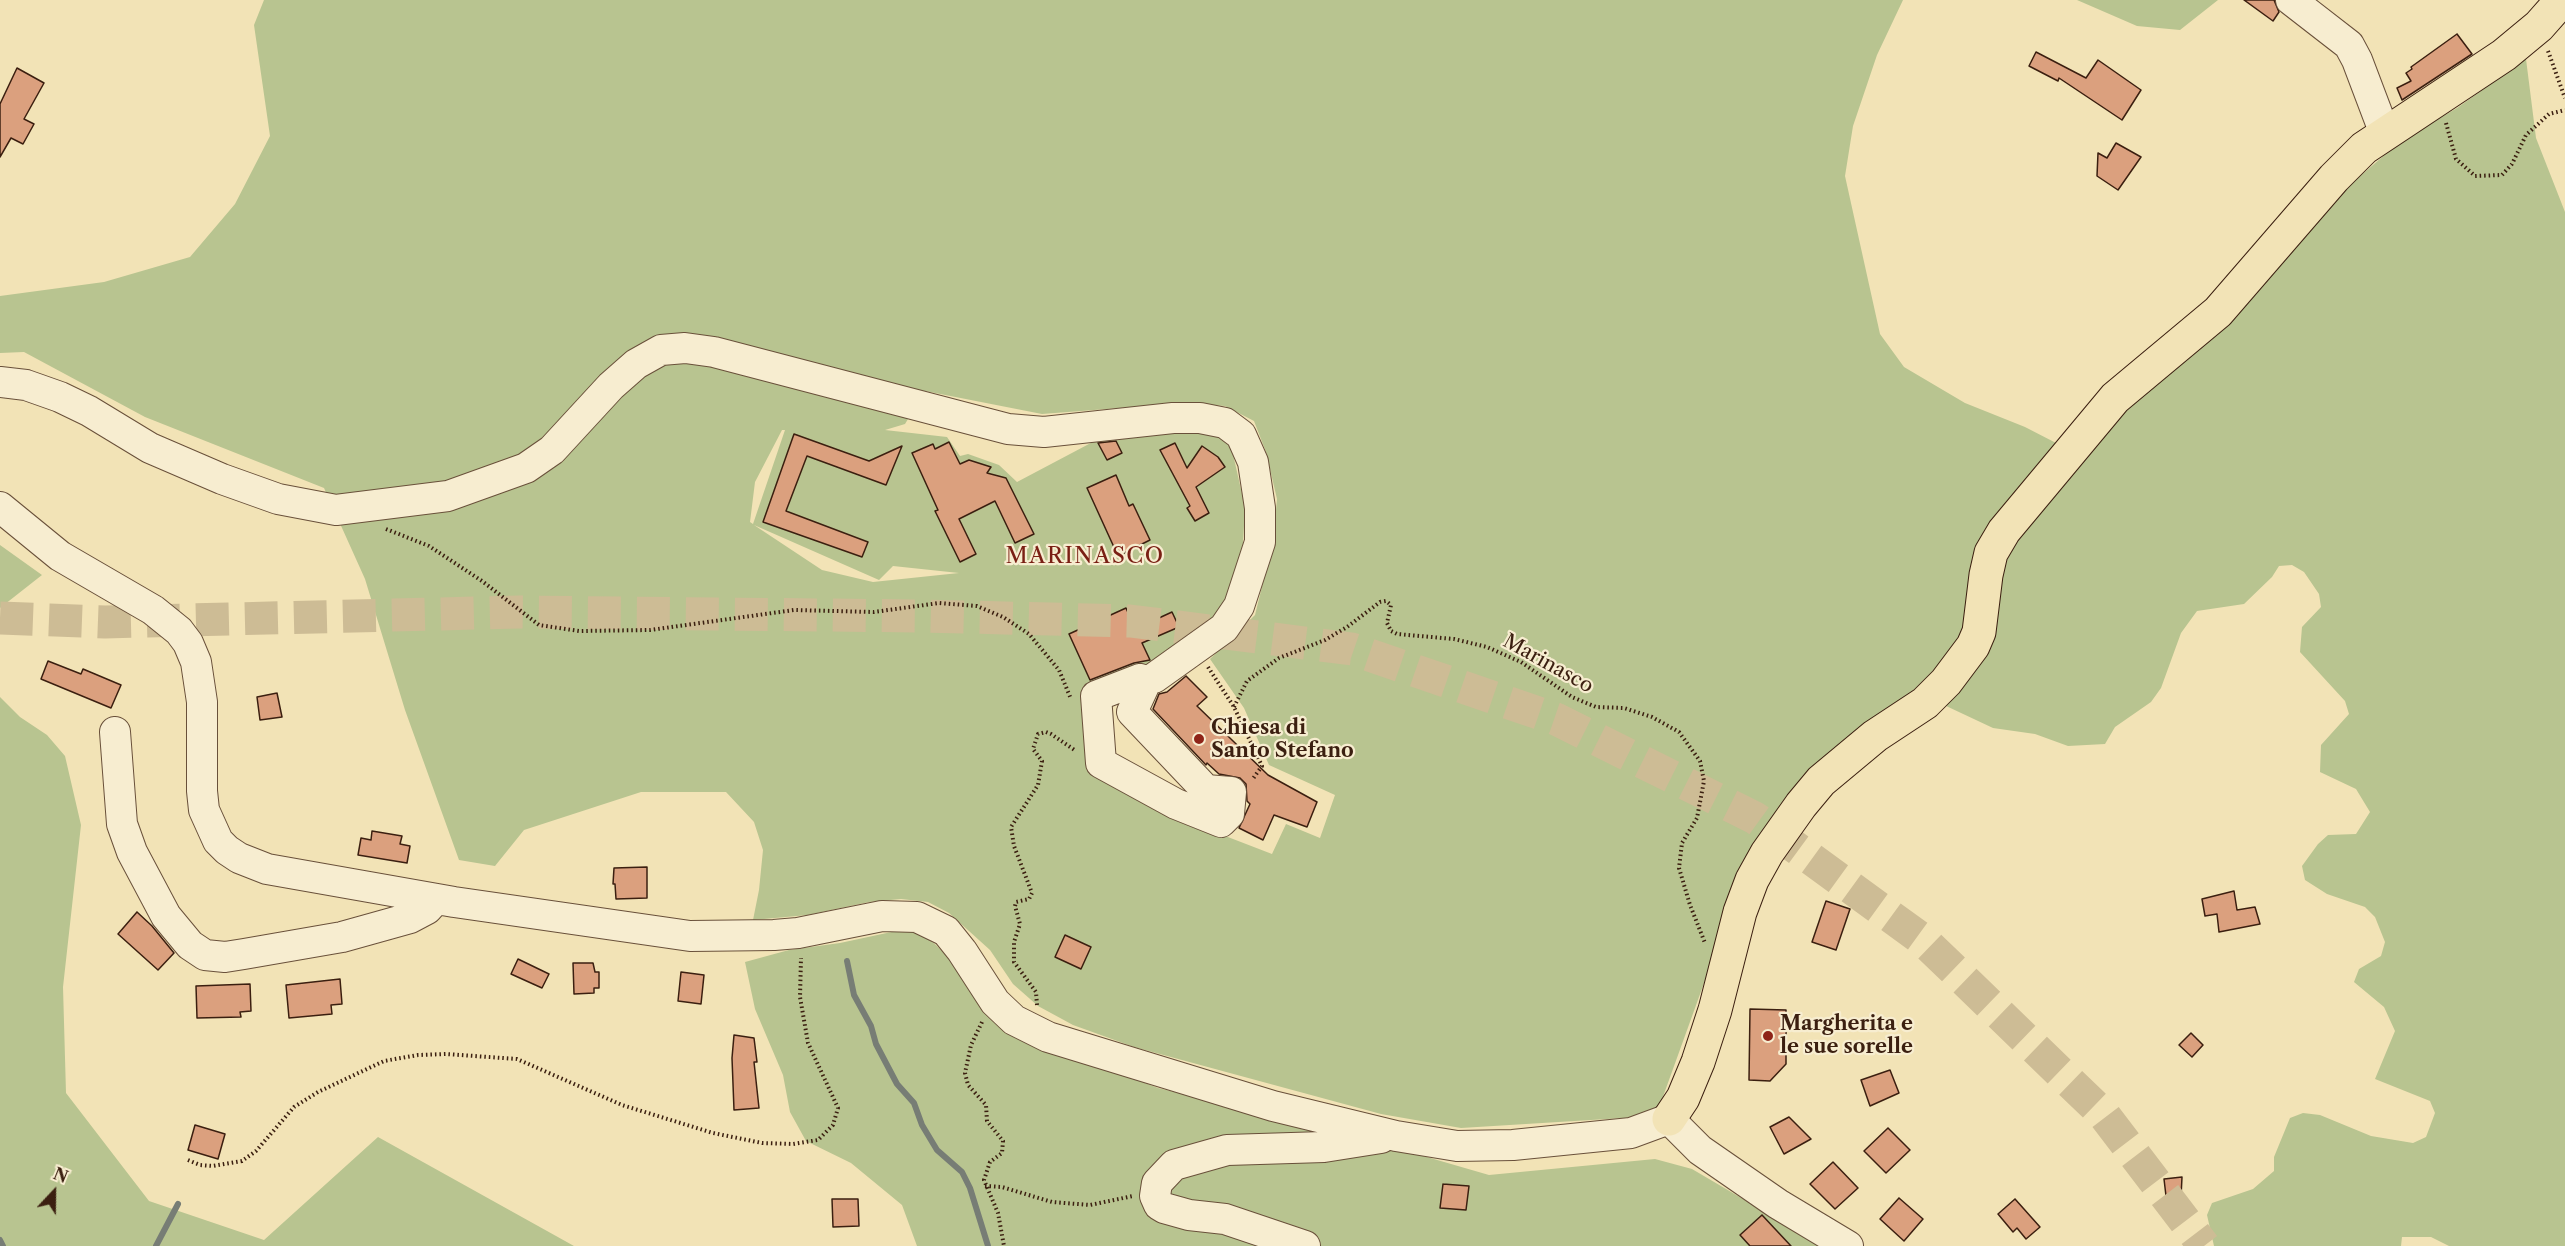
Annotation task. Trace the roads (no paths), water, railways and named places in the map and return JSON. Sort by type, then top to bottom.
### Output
[{"type":"main road","points":[[1669,1119],[1683,1098],[1698,1062],[1715,1010],[1740,912],[1752,880],[1767,853],[1821,781],[1875,736],[1925,703],[1946,682],[1973,646],[1978,632],[1986,575],[1996,543],[2084,432],[2115,398],[2218,312],[2334,178],[2364,148],[2504,55],[2539,26],[2562,0]]},
{"type":"street","points":[[2291,0],[2349,45],[2385,134]]},
{"type":"street","points":[[0,382],[26,385],[60,397],[150,448],[222,479],[278,499],[336,510],[448,496],[526,468],[552,450],[611,386],[636,363],[661,350],[685,348],[714,352],[1008,429],[1044,432],[1173,418],[1200,418],[1226,423],[1241,435],[1252,462],[1260,508],[1260,542],[1239,606],[1224,628],[1154,678]]},
{"type":"street","points":[[0,507],[60,556],[153,610],[178,631],[188,643],[196,662],[202,702],[204,810],[218,841],[238,858],[267,869],[436,899],[690,936],[798,933],[882,916],[909,915],[926,920],[946,931],[995,1002],[1014,1020],[1048,1037],[1273,1106],[1396,1136],[1457,1146],[1513,1145],[1631,1133],[1669,1119],[1700,1150],[1778,1204],[1848,1246]]},
{"type":"street","points":[[1140,679],[1145,684],[1132,712],[1206,790],[1231,792],[1229,814],[1221,822],[1176,804],[1101,763],[1096,696],[1140,679]]},
{"type":"street","points":[[115,732],[122,824],[132,852],[166,916],[190,945],[205,955],[225,957],[342,938],[410,918],[427,909],[436,899]]},
{"type":"street","points":[[1305,1246],[1225,1219],[1168,1210],[1159,1205],[1154,1192],[1160,1179],[1174,1165],[1227,1150],[1324,1147],[1396,1136]]},
{"type":"street","points":[[1778,1204],[1794,1237],[1804,1246]]},
{"type":"waterway","points":[[847,961],[854,995],[871,1026],[876,1044],[897,1084],[914,1103],[922,1125],[937,1150],[962,1172],[970,1188],[988,1246]]},
{"type":"waterway","points":[[156,1246],[178,1204]]},
{"type":"waterway","points":[[0,1240],[3,1246]]},
{"type":"tunnel","points":[[0,618],[105,622],[519,612],[924,616],[1130,621],[1352,649],[1556,719],[1755,818],[1923,940],[2104,1115],[2204,1246]]},
{"type":"place","name":"Chiesa di Santo Stefano","points":[[1199,739]]},
{"type":"place","name":"Margherita e le sue sorelle","points":[[1768,1036]]},
{"type":"district","name":"MARINASCO","points":[[1085,557]]}]
